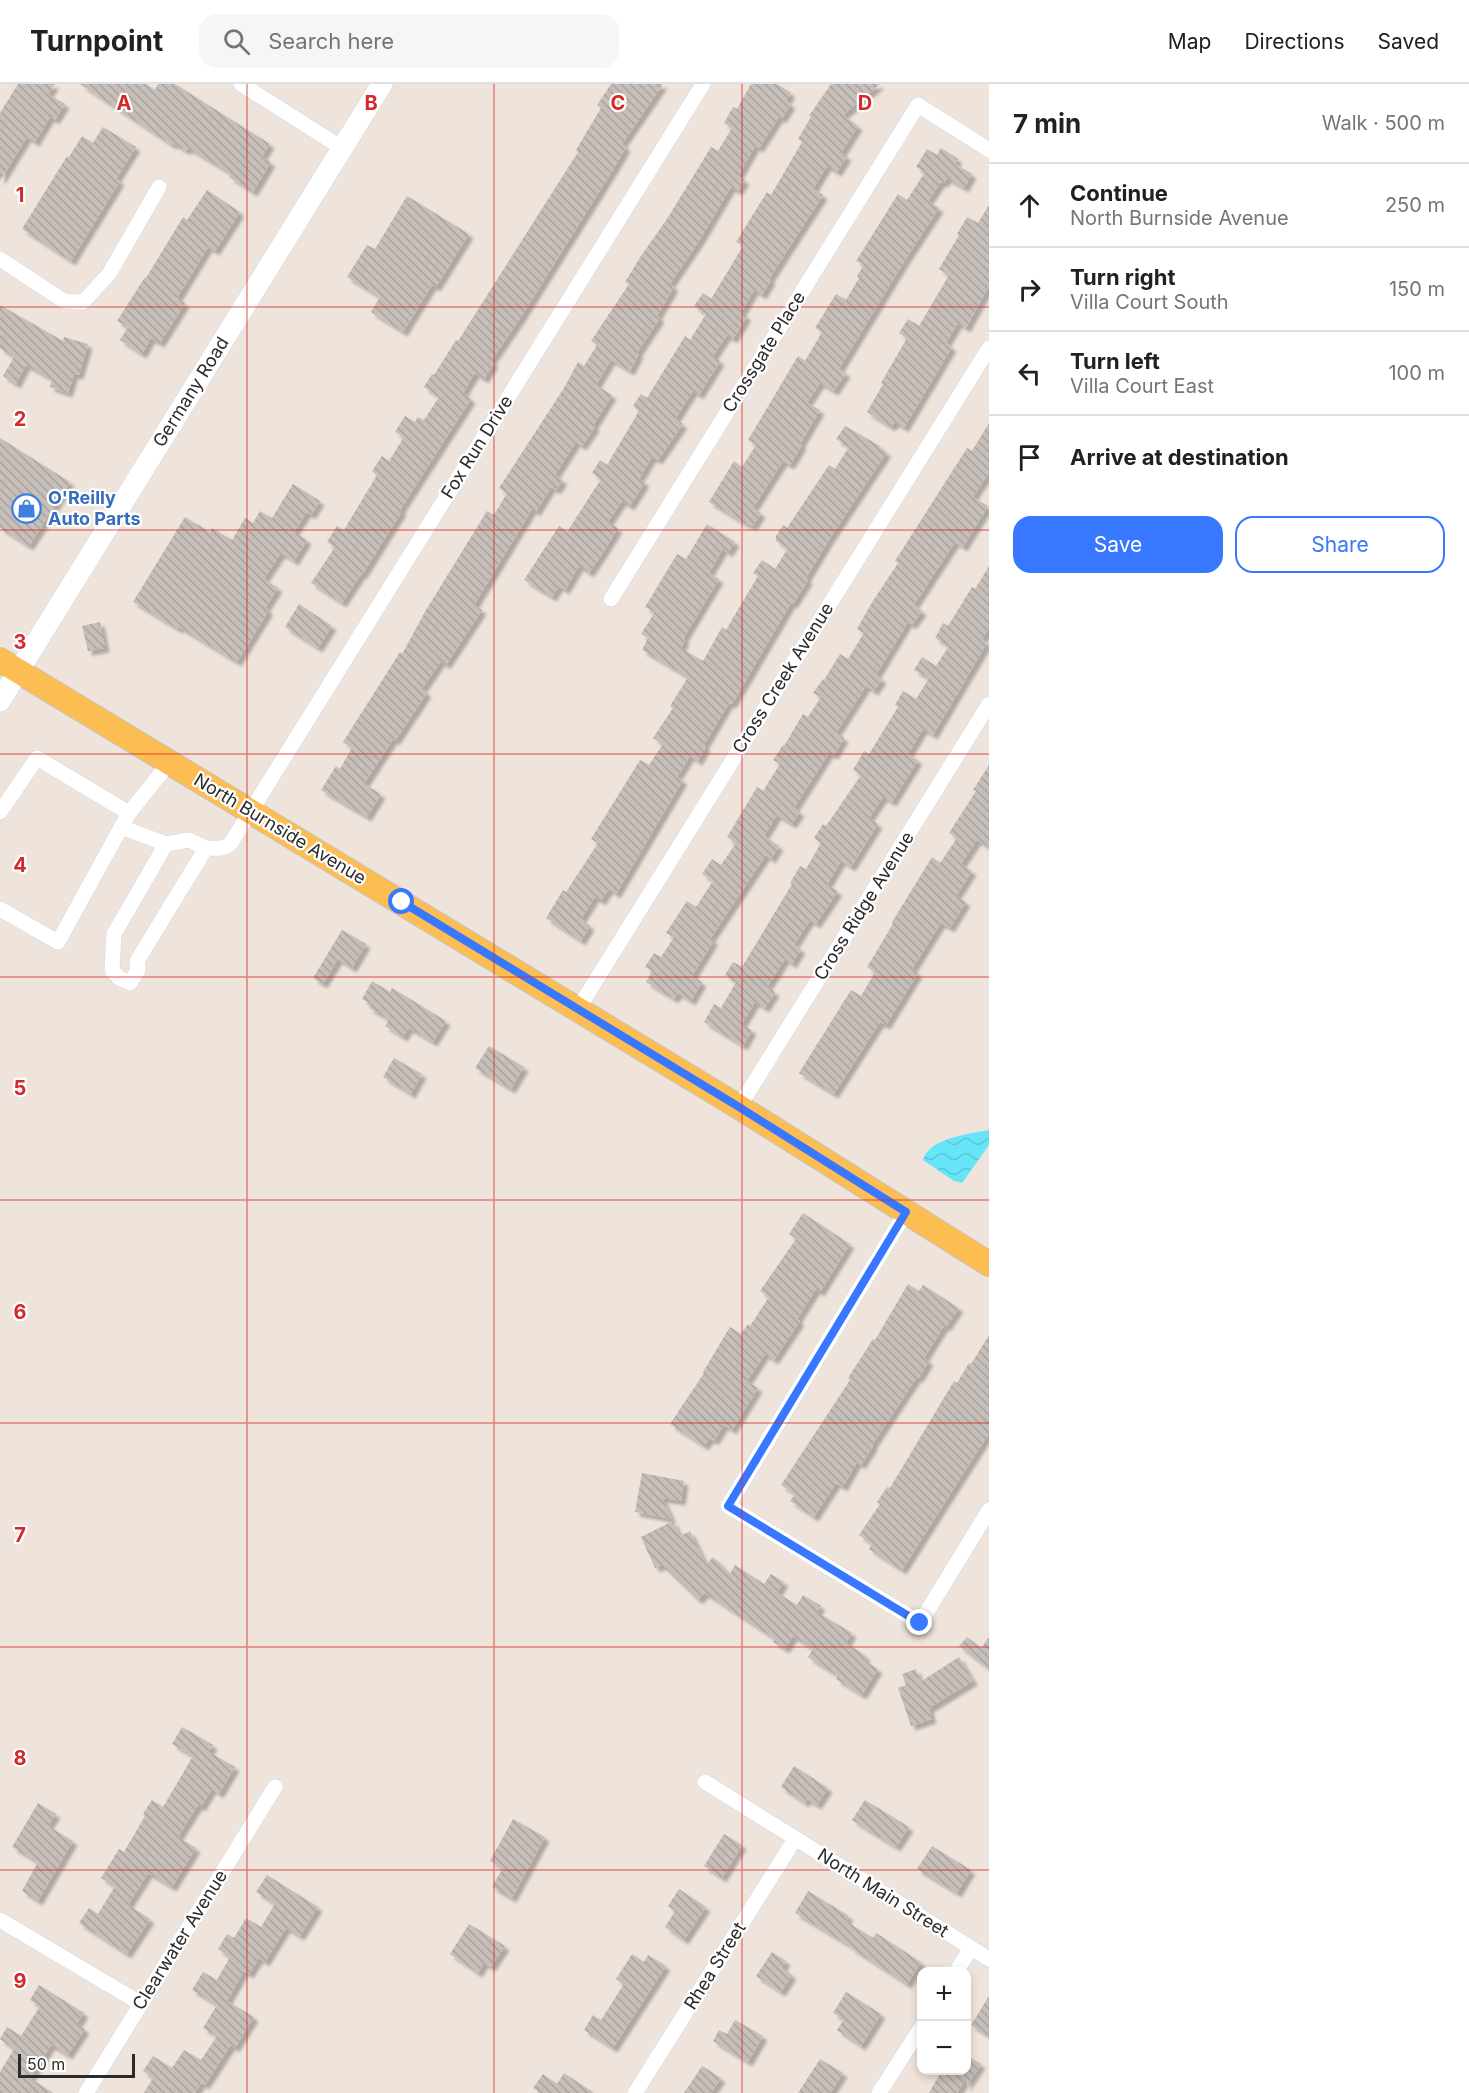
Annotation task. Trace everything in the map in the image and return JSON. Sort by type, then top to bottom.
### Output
[{"type":"main road","name":"Germany Road","points":[[0,701],[9,665],[382,84]]},
{"type":"main road","name":"North Burnside Avenue","points":[[9,665],[739,1107],[989,1264]]},
{"type":"street","points":[[241,84],[342,148]]},
{"type":"street","name":"Fox Run Drive","points":[[206,848],[227,847],[703,84]]},
{"type":"street","name":"Crossgate Place","points":[[611,599],[918,105],[989,150]]},
{"type":"street","points":[[0,259],[64,301],[83,302],[109,274],[159,187]]},
{"type":"street","name":"Cross Creek Avenue","points":[[578,1010],[989,348]]},
{"type":"street","name":"Cross Ridge Avenue","points":[[739,1107],[989,704]]},
{"type":"street","points":[[0,812],[37,758],[129,813]]},
{"type":"street","points":[[0,909],[58,942],[129,813],[170,762]]},
{"type":"street","points":[[121,827],[166,844],[189,840],[206,848],[137,961],[138,969],[130,983],[119,978],[112,970],[114,934],[166,844]]},
{"type":"street","points":[[906,1212],[728,1506],[920,1623],[989,1510]]},
{"type":"street","name":"North Main Street","points":[[705,1782],[989,1959]]},
{"type":"street","name":"Clearwater Avenue","points":[[86,2093],[275,1787]]},
{"type":"street","name":"Rhea Street","points":[[635,2093],[795,1839]]},
{"type":"street","points":[[0,1920],[140,2003]]},
{"type":"street","points":[[958,1967],[970,1948]]},
{"type":"street","points":[[879,2093],[917,2032]]},
{"type":"water","points":[[989,1130],[989,1145],[962,1183],[954,1181],[923,1160],[933,1147],[941,1142],[961,1135]]},
{"type":"building","points":[[18,84],[55,84],[48,94],[65,104],[55,120],[50,117],[35,142],[27,137],[0,181],[0,113]]},
{"type":"building","points":[[80,84],[146,84],[155,90],[158,84],[175,84],[270,144],[262,157],[271,162],[253,192],[229,177],[232,174],[188,148],[186,151],[173,143],[172,145]]},
{"type":"building","points":[[611,84],[663,84],[622,144],[626,147],[614,168],[491,361],[494,363],[484,379],[475,373],[463,393],[471,399],[400,510],[402,511],[362,575],[342,603],[311,583],[335,547],[327,542],[337,526],[344,530],[377,475],[372,471],[382,456],[389,461],[404,437],[395,432],[405,416],[415,422],[418,417],[424,420],[439,397],[424,387],[456,340],[458,341],[578,152],[576,150],[601,108],[597,105]]},
{"type":"building","points":[[751,84],[777,84],[791,93],[786,101],[791,104],[782,119],[779,117],[759,148],[755,146],[738,176],[745,180],[738,191],[731,187],[670,284],[674,287],[657,316],[660,318],[637,353],[639,354],[630,371],[611,360],[596,385],[612,395],[582,446],[576,442],[555,475],[563,480],[556,490],[551,487],[536,512],[532,509],[474,605],[482,610],[446,665],[441,661],[422,689],[427,693],[364,784],[381,794],[367,817],[321,790],[336,766],[340,769],[352,748],[343,742],[400,652],[402,654],[426,610],[487,511],[494,515],[507,493],[499,488],[564,388],[578,362],[584,366],[597,345],[591,341],[629,284],[625,282],[711,147],[718,151],[732,128],[724,123],[733,107],[737,109]]},
{"type":"building","points":[[831,84],[880,84],[843,115],[858,126],[841,153],[847,156],[837,172],[827,166],[813,189],[823,195],[769,279],[771,280],[762,295],[754,290],[741,313],[747,316],[733,339],[727,335],[713,356],[720,361],[699,395],[693,391],[675,419],[683,424],[658,460],[652,457],[639,479],[645,482],[630,506],[622,501],[608,522],[618,528],[600,557],[589,573],[579,566],[565,590],[559,586],[552,597],[524,580],[559,526],[567,532],[601,479],[592,473],[600,460],[607,465],[639,411],[633,406],[641,394],[647,398],[685,336],[690,340],[706,314],[694,306],[703,293],[711,299],[743,246],[736,242],[767,192],[771,195],[802,142],[798,139],[811,117],[809,116]]},
{"type":"building","points":[[103,127],[136,147],[116,179],[120,181],[71,261],[22,229],[82,136],[93,143]]},
{"type":"building","points":[[941,148],[958,159],[955,164],[972,174],[964,188],[947,178],[944,183],[941,182],[928,201],[939,208],[839,369],[846,373],[834,391],[820,383],[807,403],[820,410],[790,465],[783,461],[753,508],[761,513],[753,526],[746,524],[709,502],[734,461],[742,467],[756,445],[748,440],[798,356],[805,361],[822,332],[815,328],[836,294],[846,300],[864,265],[856,261],[898,194],[907,200],[925,172],[916,167],[927,149],[937,155]]},
{"type":"building","points":[[207,190],[240,212],[215,251],[208,247],[177,298],[185,303],[160,343],[151,338],[142,354],[120,340],[128,327],[117,321],[183,217],[187,220]]},
{"type":"building","points":[[407,196],[469,234],[436,287],[432,285],[403,332],[371,312],[380,297],[347,277],[367,245],[375,249]]},
{"type":"building","points":[[989,205],[989,286],[966,328],[958,323],[946,343],[952,347],[904,428],[895,422],[891,427],[867,412],[907,338],[899,333],[908,319],[919,326],[949,275],[939,269],[959,235],[957,234],[967,217],[978,223]]},
{"type":"building","points":[[0,305],[63,341],[64,337],[88,344],[79,375],[74,374],[68,393],[50,387],[52,379],[26,365],[16,384],[3,376],[14,357],[0,348]]},
{"type":"building","points":[[989,423],[989,472],[973,497],[988,506],[963,547],[955,542],[914,605],[922,611],[912,625],[908,622],[876,675],[882,679],[874,691],[866,686],[836,733],[844,738],[834,755],[829,753],[794,808],[800,812],[792,824],[777,815],[764,836],[779,846],[771,859],[766,855],[710,939],[714,940],[692,976],[702,982],[691,1001],[678,993],[674,999],[646,982],[652,971],[645,967],[654,953],[661,957],[674,937],[666,933],[687,901],[696,907],[713,881],[702,874],[712,859],[721,865],[736,843],[727,837],[757,787],[763,791],[780,764],[773,760],[803,714],[808,717],[821,697],[813,693],[840,654],[848,659],[864,633],[857,629],[898,563],[895,561],[967,448],[972,451]]},
{"type":"building","points":[[845,426],[887,452],[830,538],[806,578],[808,580],[793,604],[791,603],[732,704],[729,703],[704,745],[706,747],[698,761],[690,756],[677,777],[683,780],[616,894],[609,889],[601,901],[595,897],[581,919],[590,926],[581,941],[546,918],[563,890],[566,892],[598,843],[591,839],[640,760],[649,765],[663,744],[653,738],[673,708],[670,706],[688,677],[642,650],[648,638],[641,634],[655,612],[645,607],[677,554],[686,559],[707,524],[735,542],[728,553],[723,549],[709,573],[719,579],[683,639],[685,640],[681,648],[703,661],[722,627],[726,630],[758,576],[753,573],[762,560],[775,569],[788,548],[776,541],[776,536],[783,525],[787,528],[829,465],[835,469],[849,447],[836,439]]},
{"type":"building","name":"O'Reilly Auto Parts","points":[[0,438],[70,482],[29,546],[0,528]]},
{"type":"building","points":[[293,484],[320,501],[311,515],[307,512],[294,532],[307,540],[294,561],[281,553],[264,579],[278,588],[265,608],[269,610],[237,662],[133,602],[185,517],[210,532],[212,528],[232,540],[245,518],[253,523],[260,511],[272,518]]},
{"type":"building","points":[[989,566],[989,628],[982,639],[987,643],[933,735],[923,729],[908,754],[918,760],[892,802],[883,797],[869,818],[878,824],[851,867],[841,861],[827,885],[838,891],[816,924],[810,920],[794,945],[801,949],[792,964],[785,959],[767,987],[775,992],[765,1008],[755,1002],[742,1024],[752,1030],[743,1046],[704,1022],[714,1004],[721,1008],[736,982],[725,975],[733,962],[742,967],[792,884],[790,883],[800,866],[806,869],[821,843],[814,838],[823,824],[826,826],[861,775],[853,770],[864,751],[869,754],[898,707],[895,705],[903,691],[916,699],[929,678],[914,670],[922,657],[936,666],[949,646],[935,638],[943,623],[948,626],[972,587],[975,589]]},
{"type":"building","points":[[299,604],[332,626],[318,648],[285,627]]},
{"type":"building","points":[[100,622],[105,648],[88,651],[82,626]]},
{"type":"building","points":[[989,765],[989,847],[977,840],[961,864],[972,871],[956,896],[966,902],[950,928],[941,923],[912,969],[918,973],[886,1025],[880,1022],[834,1094],[799,1073],[851,990],[861,996],[875,972],[867,967],[932,857],[940,863],[957,838],[949,833],[976,791],[973,790]]},
{"type":"building","points":[[342,930],[366,944],[352,968],[338,959],[323,984],[313,978]]},
{"type":"building","points":[[372,981],[390,992],[392,988],[446,1021],[433,1042],[409,1028],[403,1037],[385,1026],[389,1019],[369,1008],[371,1004],[362,999]]},
{"type":"building","points":[[489,1046],[524,1067],[511,1089],[475,1068]]},
{"type":"building","points":[[394,1058],[422,1074],[411,1094],[383,1077]]},
{"type":"building","points":[[803,1213],[850,1244],[820,1292],[816,1289],[797,1319],[800,1321],[774,1360],[765,1354],[747,1381],[758,1388],[732,1430],[724,1425],[714,1441],[710,1438],[704,1446],[670,1424],[704,1373],[730,1327],[741,1334],[748,1324],[750,1326],[769,1297],[760,1291],[796,1239],[789,1234]]},
{"type":"building","points":[[908,1284],[919,1291],[923,1285],[959,1308],[946,1327],[944,1326],[924,1358],[929,1361],[919,1378],[917,1377],[861,1465],[857,1462],[843,1487],[836,1483],[814,1517],[790,1501],[795,1494],[781,1485],[850,1380],[848,1378],[873,1339],[875,1340]]},
{"type":"building","points":[[989,1335],[989,1433],[902,1570],[869,1549],[872,1544],[859,1535],[880,1504],[877,1502],[887,1487],[890,1488],[954,1381],[957,1383]]},
{"type":"building","points":[[642,1473],[684,1481],[681,1501],[662,1498],[672,1519],[635,1512]]},
{"type":"building","points":[[673,1521],[680,1536],[690,1531],[706,1565],[713,1557],[730,1574],[735,1565],[764,1584],[771,1574],[784,1582],[777,1593],[797,1605],[803,1595],[821,1606],[817,1612],[852,1633],[846,1643],[866,1656],[864,1660],[878,1669],[862,1695],[836,1679],[838,1676],[808,1657],[813,1649],[793,1636],[785,1649],[773,1642],[775,1639],[705,1593],[698,1600],[662,1565],[655,1568],[641,1537]]},
{"type":"building","points":[[967,1637],[981,1648],[989,1637],[989,1669],[959,1646]]},
{"type":"building","points":[[959,1657],[973,1681],[929,1708],[932,1719],[911,1726],[898,1688],[906,1685],[902,1674],[916,1669],[920,1682]]},
{"type":"building","points":[[182,1727],[213,1745],[209,1752],[235,1767],[219,1794],[212,1789],[201,1807],[198,1805],[178,1837],[196,1848],[172,1887],[148,1873],[128,1905],[150,1919],[127,1954],[79,1923],[89,1908],[98,1914],[115,1886],[101,1878],[119,1849],[124,1852],[152,1800],[163,1807],[193,1756],[172,1744]]},
{"type":"building","points":[[794,1766],[828,1788],[817,1805],[807,1799],[805,1803],[781,1787]]},
{"type":"building","points":[[865,1800],[909,1827],[896,1847],[852,1820]]},
{"type":"building","points":[[38,1803],[56,1814],[48,1826],[73,1841],[38,1901],[22,1891],[38,1862],[12,1847]]},
{"type":"building","points":[[513,1819],[545,1837],[512,1898],[492,1887],[503,1868],[490,1861]]},
{"type":"building","points":[[724,1834],[742,1845],[722,1878],[704,1866]]},
{"type":"building","points":[[932,1846],[971,1870],[957,1893],[917,1869]]},
{"type":"building","points":[[267,1875],[318,1907],[300,1936],[286,1928],[265,1962],[259,1958],[249,1974],[244,1971],[227,2001],[254,2017],[235,2048],[231,2045],[205,2085],[201,2083],[195,2093],[144,2093],[153,2078],[143,2071],[153,2056],[172,2068],[184,2050],[201,2060],[217,2036],[203,2028],[217,2005],[192,1990],[203,1972],[217,1980],[230,1957],[218,1949],[227,1934],[234,1938],[246,1918],[261,1927],[275,1904],[256,1892]]},
{"type":"building","points":[[679,1889],[706,1907],[684,1940],[665,1927],[675,1911],[668,1906]]},
{"type":"building","points":[[808,1891],[849,1916],[846,1921],[873,1938],[876,1933],[921,1962],[907,1984],[852,1947],[795,1913]]},
{"type":"building","points":[[469,1924],[505,1946],[491,1967],[484,1963],[478,1973],[450,1954]]},
{"type":"building","points":[[772,1952],[786,1961],[782,1968],[792,1975],[781,1992],[756,1976]]},
{"type":"building","points":[[632,1954],[644,1962],[648,1955],[666,1966],[613,2048],[584,2030],[593,2015],[601,2020],[624,1984],[616,1979]]},
{"type":"building","points":[[39,1985],[84,2013],[77,2024],[85,2029],[68,2055],[51,2045],[30,2078],[53,2093],[0,2093],[0,2072],[14,2049],[0,2039],[7,2027],[21,2036],[40,2006],[30,2000]]},
{"type":"building","points":[[846,1992],[881,2014],[861,2046],[837,2030],[844,2019],[833,2013]]},
{"type":"building","points":[[989,1996],[989,2036],[971,2025]]},
{"type":"building","points":[[735,2020],[763,2036],[748,2062],[713,2041],[719,2030],[727,2034]]},
{"type":"building","points":[[971,2058],[981,2064],[966,2087],[966,2078],[957,2093],[929,2093],[939,2075],[971,2075]]},
{"type":"building","points":[[820,2059],[843,2073],[830,2093],[798,2093]]},
{"type":"building","points":[[702,2066],[721,2078],[711,2093],[684,2093]]},
{"type":"building","points":[[564,2073],[594,2093],[541,2093],[533,2088],[543,2074],[557,2084]]},
{"type":"place","name":"O'Reilly Auto Parts","points":[[27,508]]},
{"type":"route","points":[[402,902],[739,1107],[906,1212],[728,1506],[920,1623]]}]
